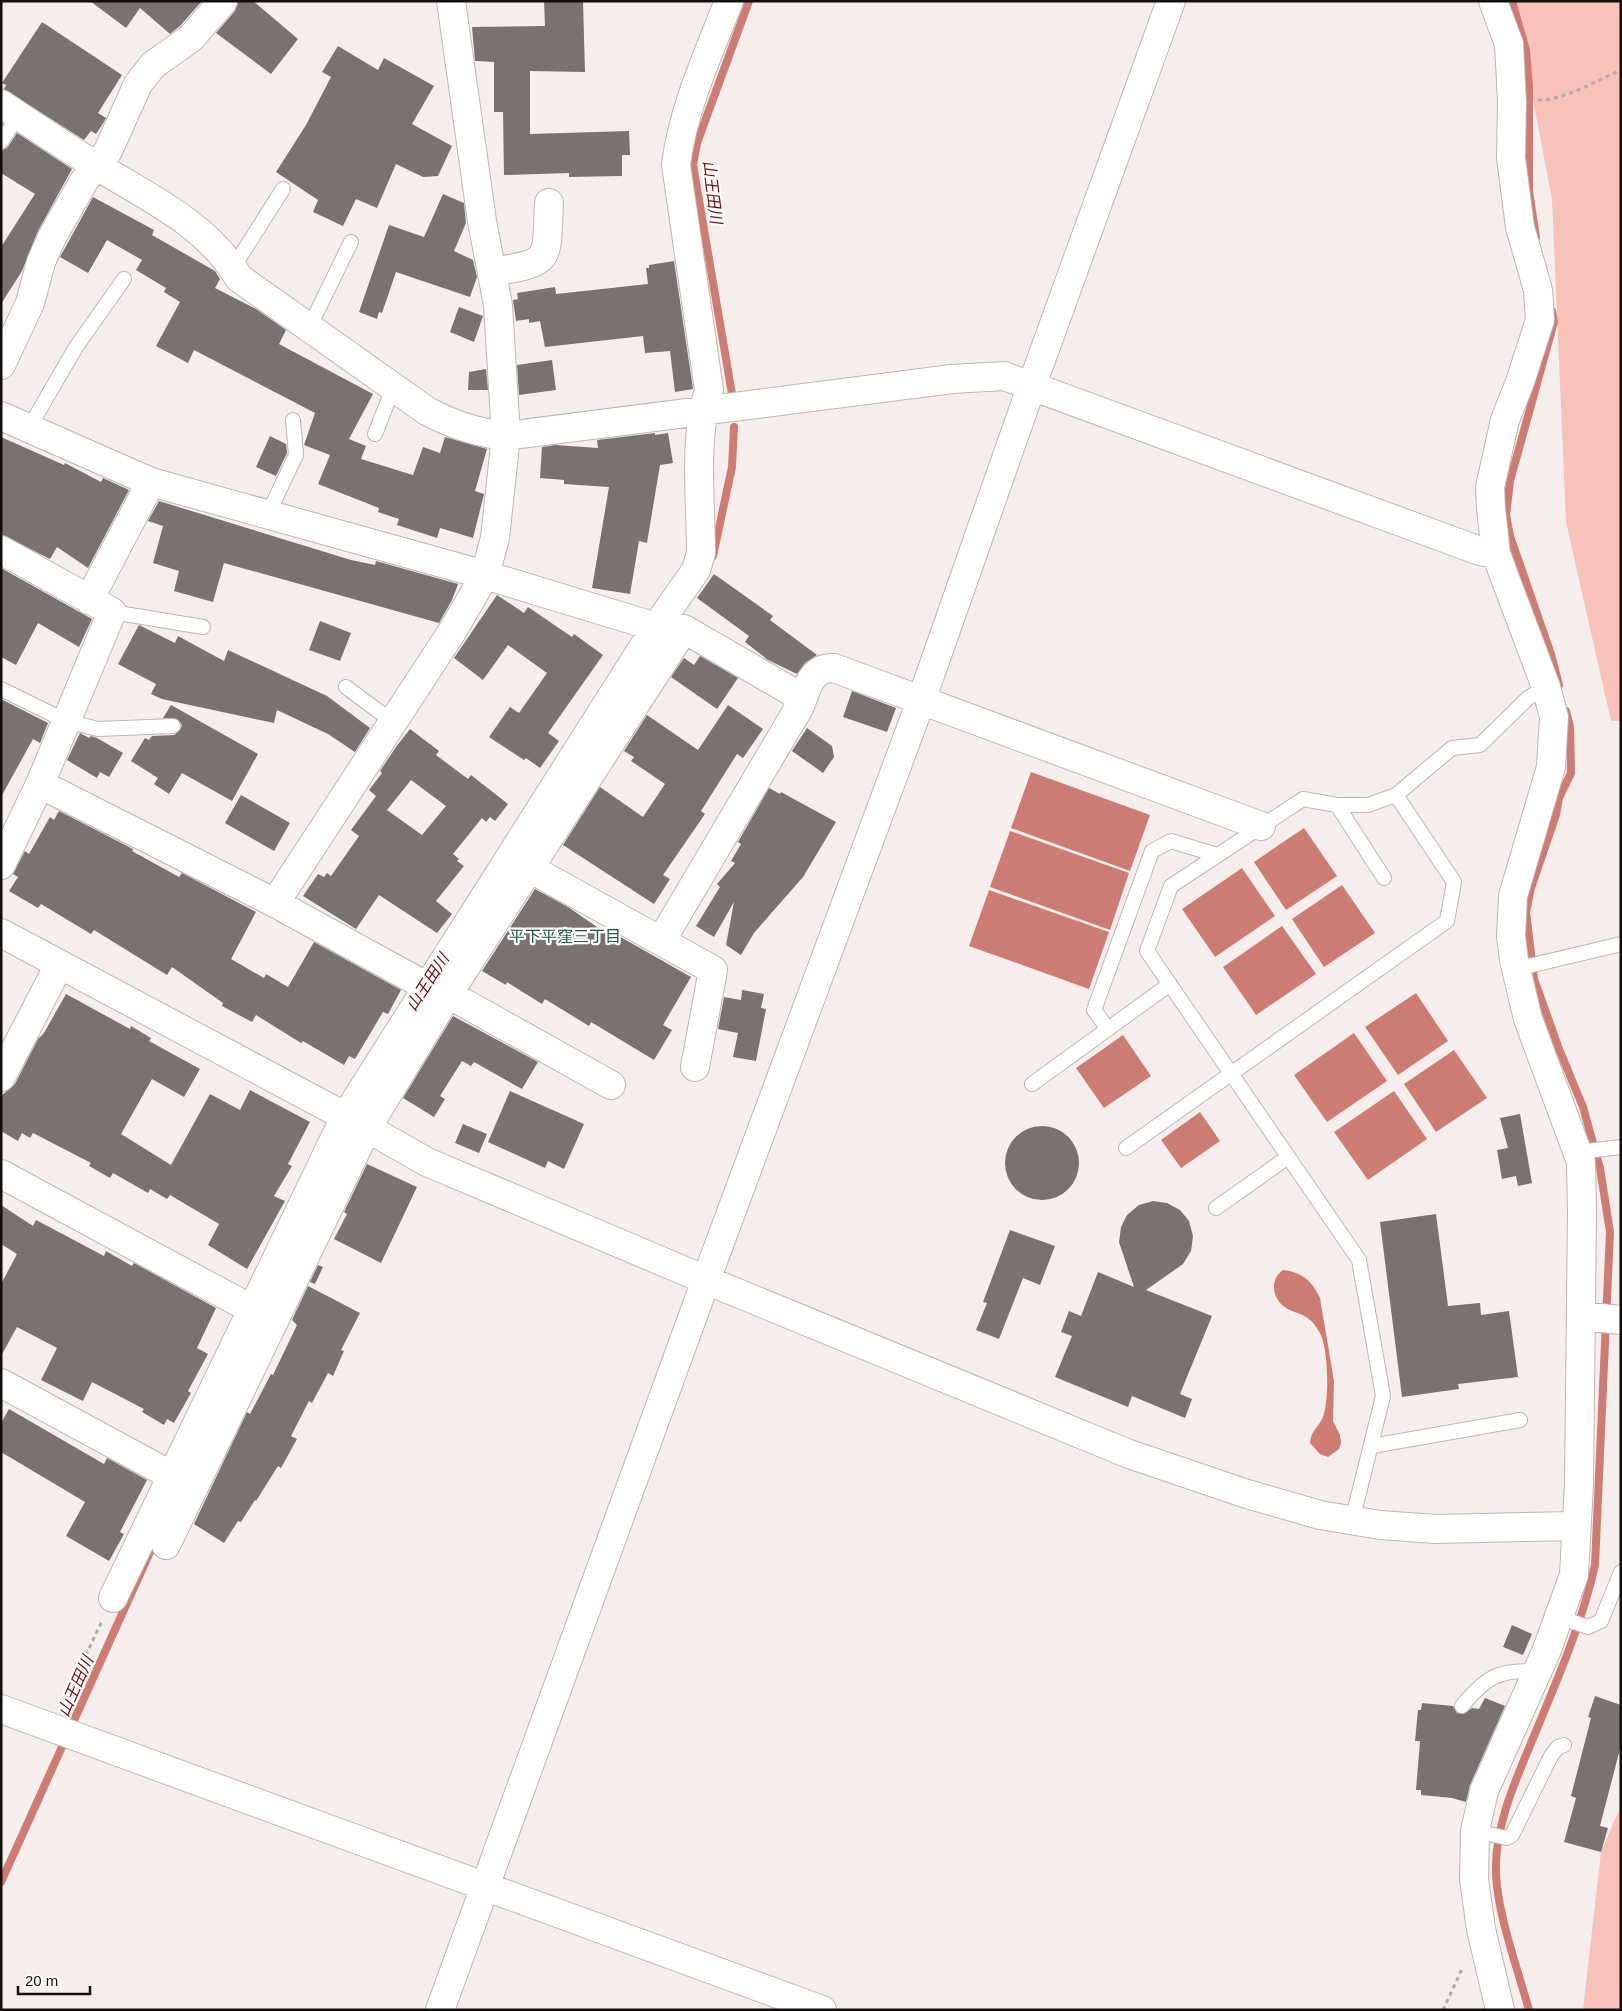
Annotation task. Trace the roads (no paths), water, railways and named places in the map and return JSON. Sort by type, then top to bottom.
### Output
[{"type":"street","points":[[1,365],[30,303],[36,279],[52,237],[71,201],[95,166],[108,152],[138,84],[146,73],[192,38],[223,1]]},
{"type":"street","points":[[275,903],[453,630],[485,575],[495,538],[506,436],[498,305],[450,1]]},
{"type":"street","points":[[520,863],[656,627],[696,570],[701,553],[700,431],[702,410],[709,390],[676,165],[679,138],[686,113],[729,1]]},
{"type":"street","points":[[440,2010],[706,1280],[921,701],[1171,1]]},
{"type":"street","points":[[1493,1],[1509,44],[1512,101],[1511,158],[1520,226],[1538,290],[1540,320],[1520,382],[1505,420],[1490,487],[1496,554],[1546,687],[1554,717],[1551,767],[1513,896],[1511,936],[1516,969],[1528,1019],[1578,1152],[1582,1212],[1578,1484],[1574,1575],[1537,1672],[1484,1791],[1475,1831],[1474,1879],[1481,1929],[1500,2010]]},
{"type":"street","points":[[10,110],[95,166],[174,212],[213,243],[234,268],[239,278],[310,326],[427,411],[444,420],[478,433],[506,436],[952,378],[1004,376],[1480,551],[1496,554]]},
{"type":"street","points":[[492,272],[522,267],[541,260],[547,252],[549,204]]},
{"type":"street","points":[[1,416],[151,482],[485,575],[656,627],[684,629],[794,693],[800,706]]},
{"type":"street","points":[[1,865],[40,784],[66,721],[101,606],[151,482]]},
{"type":"street","points":[[1,550],[101,606]]},
{"type":"street","points":[[113,1598],[183,1482],[356,1122],[437,990],[520,863],[684,629]]},
{"type":"street","points":[[661,941],[800,706],[814,673],[824,668],[834,668],[1261,826]]},
{"type":"street","points":[[40,784],[275,903],[611,1085]]},
{"type":"street","points":[[520,863],[713,970],[695,1067]]},
{"type":"street","points":[[1,933],[356,1122],[427,1162],[706,1280],[1129,1454],[1247,1494],[1320,1515],[1352,1521],[1436,1529],[1575,1526]]},
{"type":"street","points":[[1,1077],[59,965]]},
{"type":"street","points":[[1,1174],[263,1316]]},
{"type":"street","points":[[1581,1316],[1621,1320]]},
{"type":"street","points":[[1,1383],[183,1482]]},
{"type":"street","points":[[166,1545],[183,1482]]},
{"type":"street","points":[[1,1709],[62,1733],[822,2010]]},
{"type":"lane","points":[[1,142],[10,110]]},
{"type":"lane","points":[[234,268],[284,189]]},
{"type":"lane","points":[[310,326],[351,242]]},
{"type":"lane","points":[[29,428],[76,348],[124,279]]},
{"type":"lane","points":[[375,434],[394,386]]},
{"type":"lane","points":[[268,514],[296,455],[293,420]]},
{"type":"lane","points":[[101,606],[203,627]]},
{"type":"lane","points":[[346,687],[393,722]]},
{"type":"lane","points":[[1352,1521],[1383,1396],[1359,1260],[1147,951],[1170,886],[1302,799],[1338,805],[1368,804],[1396,795],[1452,748],[1480,745],[1528,698],[1546,687]]},
{"type":"lane","points":[[1,689],[66,721],[98,729],[173,726]]},
{"type":"lane","points":[[1126,1148],[1447,921],[1454,882],[1396,795]]},
{"type":"lane","points":[[1338,805],[1384,878]]},
{"type":"lane","points":[[1108,1029],[1094,1010],[1152,851],[1171,841],[1217,855]]},
{"type":"lane","points":[[1516,969],[1621,944]]},
{"type":"lane","points":[[1032,1084],[1170,984]]},
{"type":"lane","points":[[1578,1152],[1621,1147]]},
{"type":"lane","points":[[1216,1208],[1288,1157]]},
{"type":"lane","points":[[1372,1446],[1520,1420]]},
{"type":"lane","points":[[1559,1617],[1588,1627],[1601,1621],[1621,1572]]},
{"type":"lane","points":[[1462,1706],[1477,1688],[1488,1679],[1505,1672],[1537,1672]]},
{"type":"lane","points":[[1475,1831],[1507,1838],[1512,1835],[1551,1756],[1558,1747],[1564,1745]]},
{"type":"waterway","name":"山王田川","points":[[732,394],[693,165],[697,143],[749,1]]},
{"type":"waterway","points":[[1512,1],[1526,50],[1529,87],[1529,191],[1536,237]]},
{"type":"waterway","points":[[1552,311],[1554,322],[1510,481],[1506,515],[1510,536],[1551,654],[1559,685]]},
{"type":"waterway","name":"山王田川","points":[[713,556],[732,467],[734,427]]},
{"type":"waterway","points":[[1529,2010],[1508,1940],[1500,1903],[1496,1870],[1497,1853],[1499,1835],[1508,1801],[1568,1652],[1590,1587],[1595,1565],[1610,1232],[1600,1168],[1583,1107],[1559,1049],[1534,979],[1526,912],[1531,888],[1556,815],[1559,798],[1571,773],[1570,727],[1566,711]]},
{"type":"waterway","name":"山王田川","points":[[1,1882],[155,1541]]},
{"type":"district","name":"平下平窪三丁目","points":[[565,936]]}]
